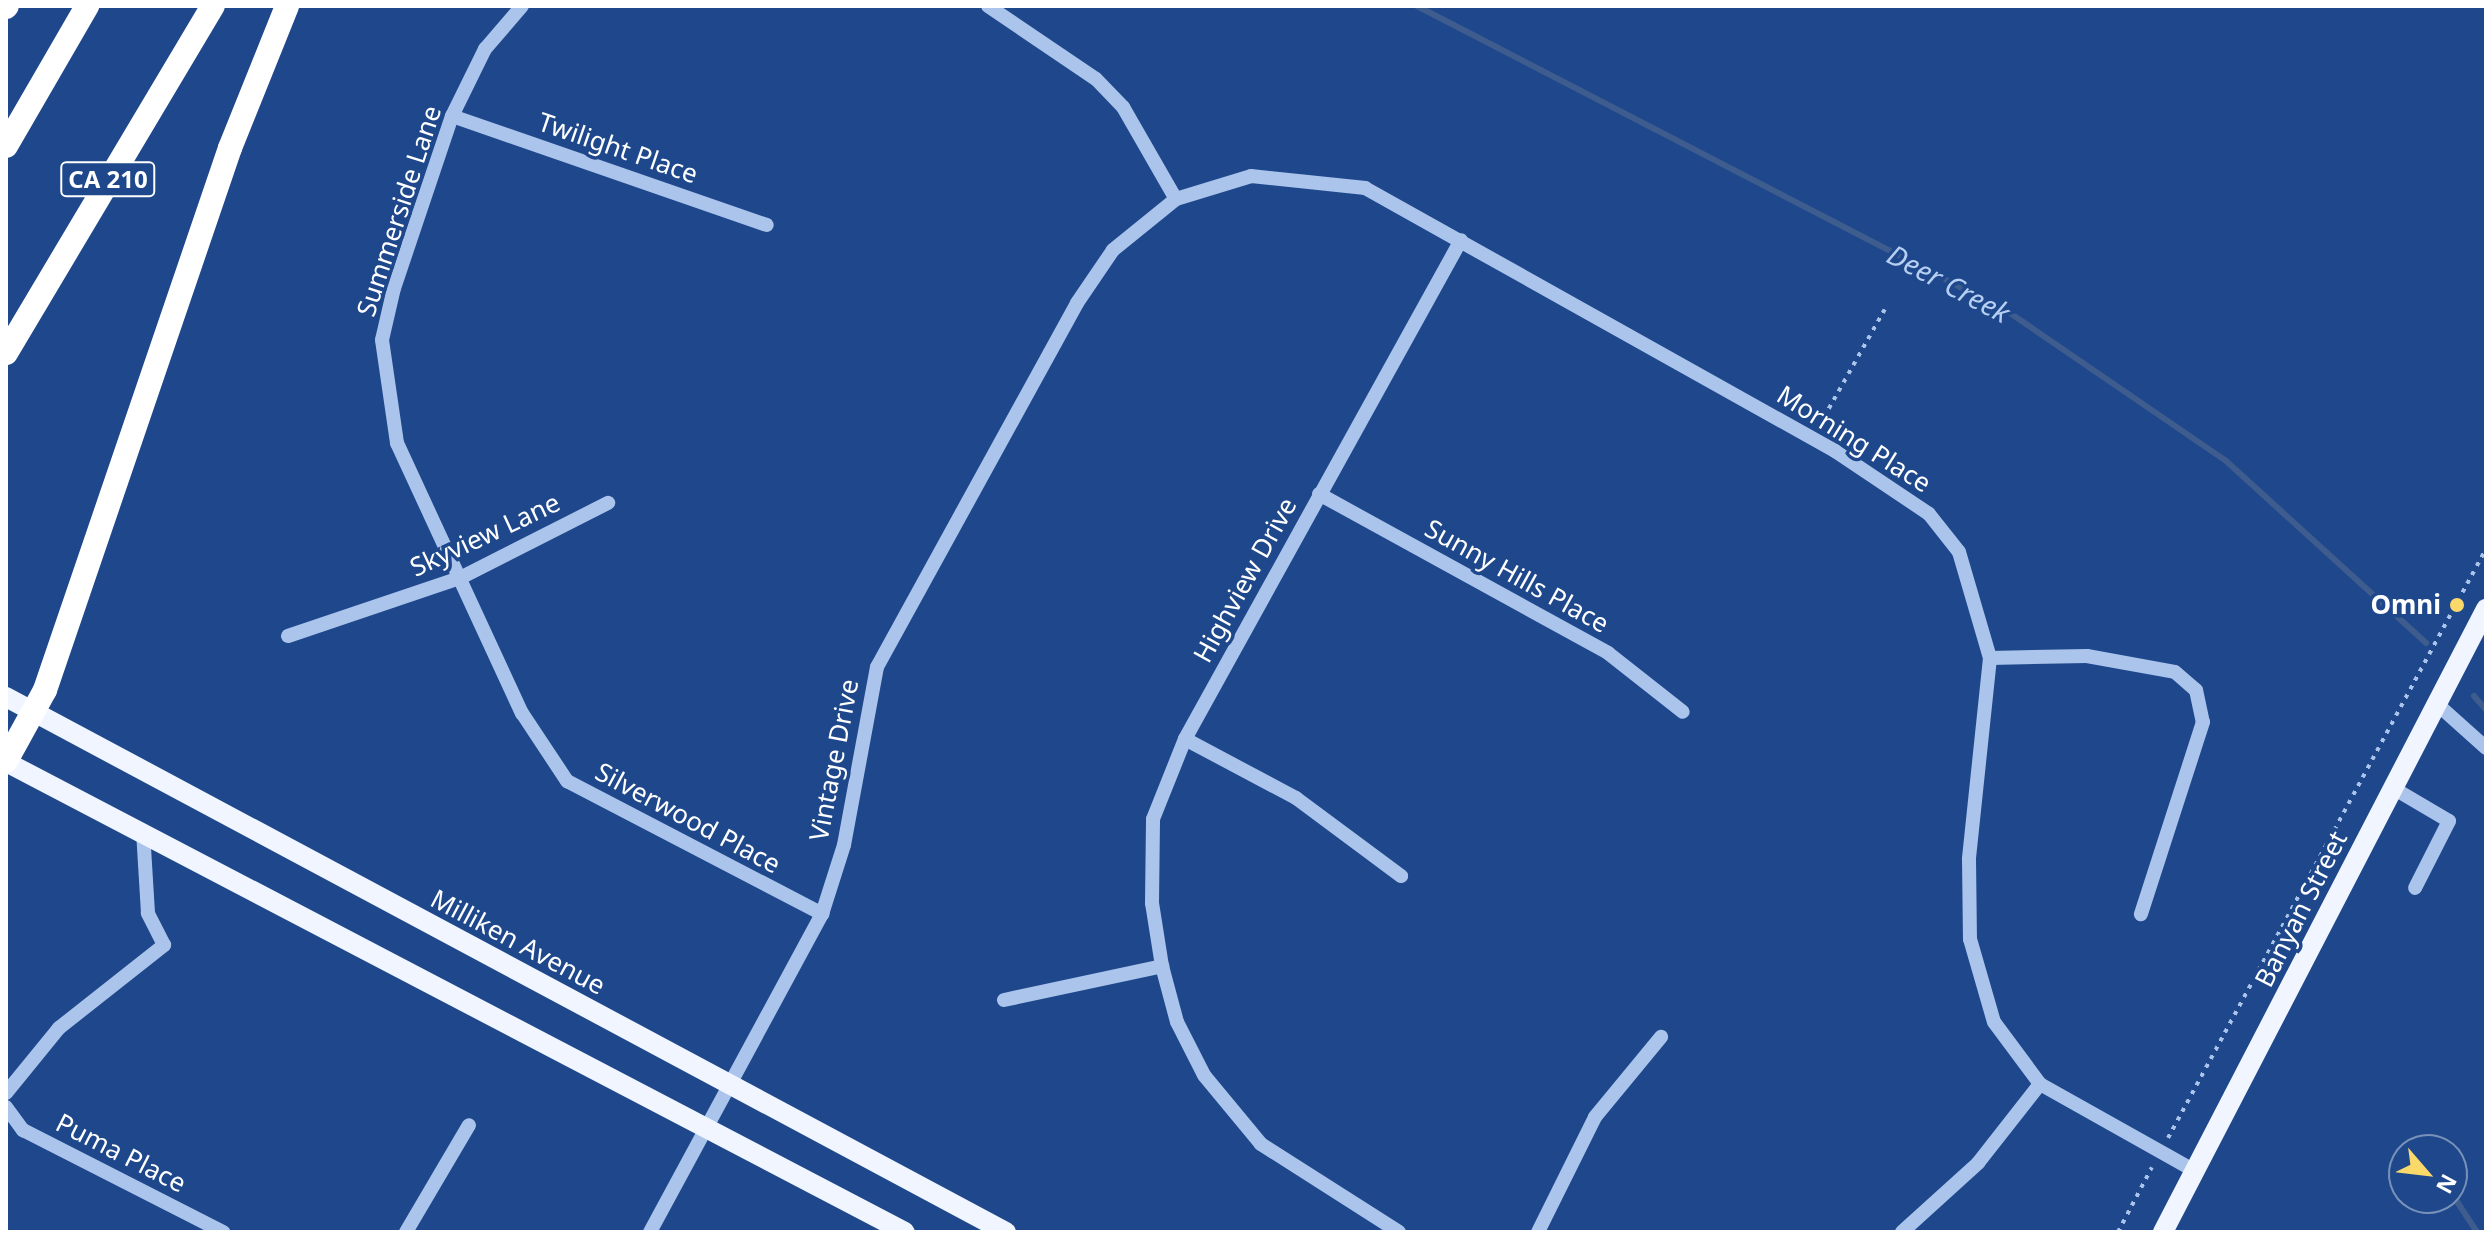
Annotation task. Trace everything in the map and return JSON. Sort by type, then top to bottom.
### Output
[{"type":"highway","points":[[6,146],[87,6]]},
{"type":"highway","name":"CA 210","points":[[6,353],[213,6]]},
{"type":"highway","points":[[6,762],[33,711],[230,148],[287,6]]},
{"type":"main road","name":"Banyan Street","points":[[2163,1232],[2486,609]]},
{"type":"main road","name":"Milliken Avenue","points":[[6,697],[1006,1232]]},
{"type":"main road","points":[[6,762],[710,1126],[905,1232]]},
{"type":"street","name":"Summerside Lane","points":[[462,577],[397,443],[382,340],[452,116],[485,49],[522,6]]},
{"type":"street","points":[[988,6],[1063,51],[1105,88],[1176,199]]},
{"type":"street","name":"Twilight Place","points":[[452,116],[767,225]]},
{"type":"street","name":"Morning Place","points":[[1176,199],[1251,176],[1309,178],[1365,188],[1812,439],[1929,514],[1959,552],[1990,658],[1969,859],[1970,939],[1994,1022],[2040,1084],[2195,1171]]},
{"type":"street","name":"Vintage Drive","points":[[650,1232],[732,1087],[822,914],[844,845],[877,667],[1077,303],[1113,250],[1176,199]]},
{"type":"street","name":"Highview Drive","points":[[1399,1232],[1261,1144],[1232,1115],[1177,1022],[1162,966],[1152,903],[1153,819],[1185,739],[1461,240]]},
{"type":"street","name":"Sunny Hills Place","points":[[1319,494],[1608,653],[1683,712]]},
{"type":"street","name":"Skyview Lane","points":[[288,636],[462,577],[608,503]]},
{"type":"street","name":"Silverwood Place","points":[[462,577],[522,713],[567,781],[822,914]]},
{"type":"street","points":[[1990,658],[2087,656],[2175,672],[2196,690],[2203,722],[2141,914]]},
{"type":"street","points":[[2437,704],[2486,748]]},
{"type":"street","points":[[1185,739],[1296,798],[1401,876]]},
{"type":"street","points":[[2393,788],[2449,821],[2415,888]]},
{"type":"street","points":[[6,1093],[59,1028],[164,945],[148,913],[143,831]]},
{"type":"street","points":[[1004,1000],[1162,966]]},
{"type":"street","points":[[1538,1232],[1595,1117],[1661,1037]]},
{"type":"street","points":[[1902,1232],[1958,1185],[2040,1084]]},
{"type":"street","name":"Puma Place","points":[[6,1107],[23,1130],[223,1232]]},
{"type":"street","points":[[406,1232],[469,1125]]},
{"type":"path","points":[[1812,439],[1885,309]]},
{"type":"path","points":[[2118,1232],[2486,549]]},
{"type":"waterway","name":"Deer Creek","points":[[1417,6],[2010,313],[2225,460],[2426,643]]},
{"type":"waterway","name":"Deer Creek","points":[[2474,696],[2486,710]]},
{"type":"waterway","points":[[2465,1214],[2477,1232]]},
{"type":"place","name":"Omni","points":[[2457,605]]}]
